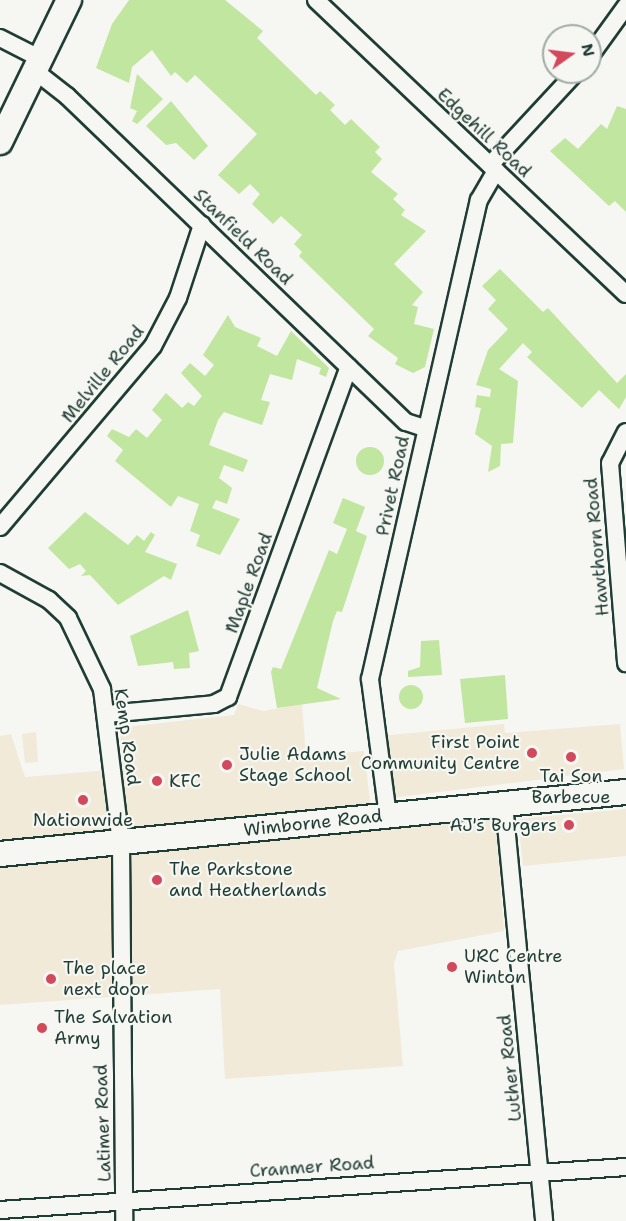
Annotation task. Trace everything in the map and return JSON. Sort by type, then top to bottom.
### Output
[{"type":"street","points":[[0,142],[69,0]]},
{"type":"street","name":"Edgehill Road","points":[[316,0],[626,294]]},
{"type":"street","points":[[602,39],[626,5],[622,0]]},
{"type":"street","name":"Stanfield Road","points":[[0,38],[38,65],[55,84],[406,422],[424,428]]},
{"type":"street","name":"Privet Road","points":[[388,816],[370,680],[424,428],[479,200],[493,167],[566,84]]},
{"type":"street","name":"Melville Road","points":[[0,527],[153,346],[178,298],[202,225]]},
{"type":"street","name":"Maple Road","points":[[107,714],[214,704],[228,697],[349,367]]},
{"type":"street","name":"Hawthorn Road","points":[[626,432],[610,463],[626,663]]},
{"type":"street","name":"Kemp Road","points":[[0,573],[49,600],[68,618],[95,667],[107,714],[121,844]]},
{"type":"street","name":"Wimborne Road","points":[[0,854],[121,844],[626,792]]},
{"type":"street","name":"Luther Road","points":[[504,804],[544,1221]]},
{"type":"street","name":"Latimer Road","points":[[121,844],[124,1221]]},
{"type":"street","name":"Cranmer Road","points":[[0,1210],[626,1167]]},
{"type":"shaded area","points":[[238,704],[263,711],[302,704],[306,756],[364,751],[373,826],[495,817],[504,931],[398,951],[394,964],[403,1066],[225,1079],[220,989],[0,1005],[0,736],[11,734],[25,777],[123,769],[120,732],[125,727],[234,715]]},
{"type":"shaded area","points":[[504,724],[505,733],[620,724],[624,769],[391,798],[381,736]]},
{"type":"shaded area","points":[[36,732],[38,762],[25,763],[22,734]]},
{"type":"shaded area","points":[[626,809],[626,856],[523,866],[518,819]]},
{"type":"green space","points":[[129,0],[225,0],[263,31],[257,38],[316,95],[320,91],[335,105],[330,110],[345,125],[351,119],[380,147],[375,152],[382,159],[371,172],[398,194],[393,199],[405,210],[401,215],[426,231],[394,264],[423,292],[412,305],[418,307],[414,324],[434,329],[425,367],[413,373],[395,364],[398,358],[368,336],[374,329],[299,256],[302,252],[294,244],[302,235],[281,216],[273,224],[252,204],[260,194],[250,184],[239,194],[218,175],[257,134],[195,75],[187,83],[175,72],[171,76],[152,50],[132,67],[129,83],[96,68],[112,24]]},
{"type":"green space","points":[[137,74],[163,99],[137,124],[132,121],[137,111],[130,108]]},
{"type":"green space","points":[[171,101],[208,146],[194,160],[176,143],[166,145],[146,126]]},
{"type":"green space","points":[[617,106],[626,109],[626,212],[615,201],[609,206],[550,151],[565,138],[578,149],[601,124],[607,129]]},
{"type":"green space","points":[[500,269],[543,312],[548,308],[617,383],[626,374],[626,397],[619,409],[599,390],[582,408],[527,357],[532,352],[523,343],[499,369],[518,381],[513,443],[501,444],[500,466],[488,472],[492,446],[475,434],[481,408],[475,407],[477,395],[490,397],[491,389],[476,385],[488,350],[508,329],[488,309],[496,300],[482,286]]},
{"type":"green space","points":[[228,315],[235,327],[261,338],[257,346],[277,356],[291,331],[329,368],[326,377],[319,374],[321,368],[297,359],[292,380],[270,374],[261,400],[270,402],[262,425],[224,412],[218,420],[209,445],[248,460],[243,472],[224,465],[219,478],[232,488],[227,504],[216,500],[212,508],[240,519],[220,555],[196,546],[200,535],[190,531],[199,504],[178,496],[171,507],[115,461],[123,450],[107,436],[112,429],[129,437],[136,429],[147,438],[162,420],[152,410],[166,393],[182,408],[188,402],[194,406],[202,396],[181,373],[190,363],[205,376],[214,365],[203,355]]},
{"type":"green space","points":[[370,447],[380,451],[384,461],[380,471],[370,475],[360,471],[356,461],[360,451]]},
{"type":"green space","points":[[343,498],[365,507],[356,531],[367,536],[342,612],[337,611],[333,621],[317,688],[341,699],[277,708],[271,672],[273,667],[281,669],[329,550],[337,554],[347,529],[333,523]]},
{"type":"green space","points":[[85,512],[128,545],[137,535],[144,541],[151,532],[155,535],[145,552],[177,564],[171,580],[164,576],[118,605],[90,575],[81,576],[86,571],[80,564],[69,569],[48,548]]},
{"type":"green space","points":[[188,610],[199,651],[189,653],[190,668],[174,669],[173,662],[138,666],[130,636]]},
{"type":"green space","points":[[439,640],[442,675],[408,677],[408,671],[420,667],[421,641]]},
{"type":"green space","points":[[505,675],[508,719],[465,723],[460,679]]},
{"type":"green space","points":[[411,685],[420,688],[423,697],[420,706],[411,709],[402,706],[399,697],[402,688]]},
{"type":"place","name":"First Point Community Centre","points":[[532,753]]},
{"type":"place","name":"Tai Son Barbecue","points":[[571,757]]},
{"type":"place","name":"Julie Adams Stage School","points":[[227,765]]},
{"type":"place","name":"KFC","points":[[157,781]]},
{"type":"place","name":"Nationwide","points":[[83,800]]},
{"type":"place","name":"AJ's Burgers","points":[[569,825]]},
{"type":"place","name":"The Parkstone and Heatherlands","points":[[157,880]]},
{"type":"place","name":"URC Centre Winton","points":[[452,967]]},
{"type":"place","name":"The place next door","points":[[51,979]]},
{"type":"place","name":"The Salvation Army","points":[[42,1028]]}]
